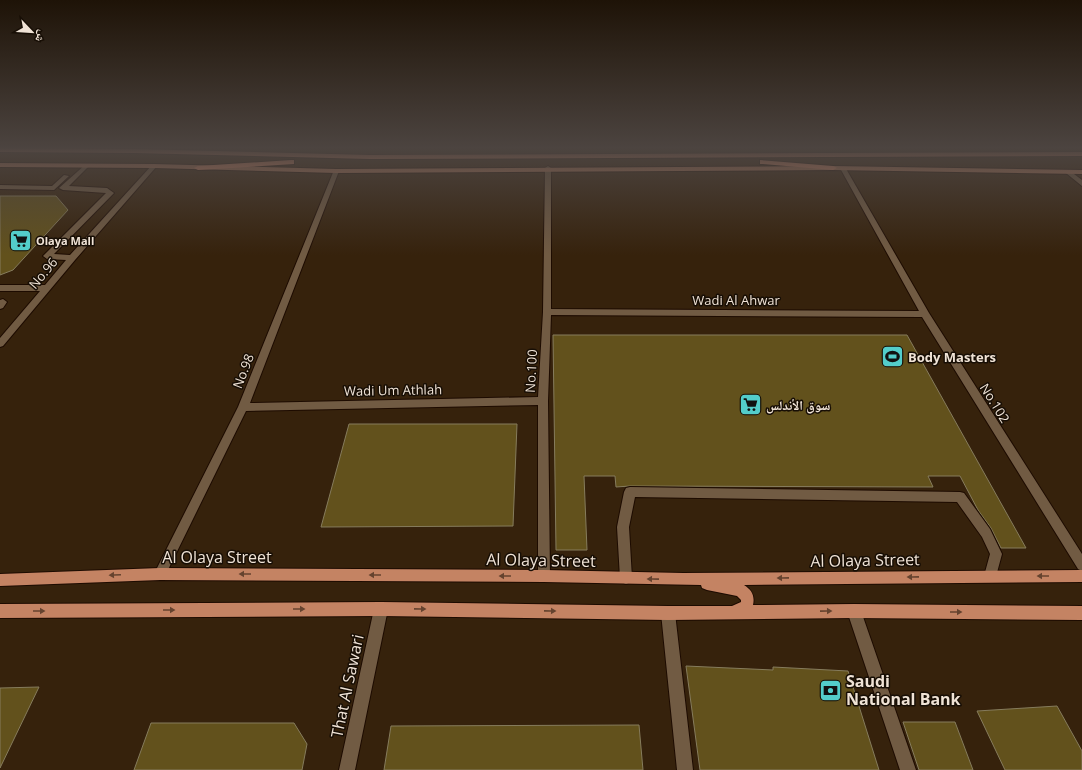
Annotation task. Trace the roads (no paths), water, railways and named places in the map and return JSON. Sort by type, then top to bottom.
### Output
[{"type":"main road","name":"Al Olaya Street","points":[[0,580],[160,574],[544,576],[683,579],[1082,576]]},
{"type":"main road","points":[[683,579],[741,590],[748,598],[746,608],[703,612]]},
{"type":"main road","points":[[0,611],[382,609],[668,613],[854,611],[1082,613]]},
{"type":"street","points":[[54,188],[59,183]]},
{"type":"street","points":[[63,188],[68,183]]},
{"type":"street","name":"No.96","points":[[0,344],[72,258],[139,183]]},
{"type":"street","name":"No.98","points":[[160,574],[243,407],[331,183]]},
{"type":"street","name":"No.100","points":[[544,576],[543,401],[547,312],[548,183]]},
{"type":"street","name":"No.102","points":[[847,183],[925,314],[1082,565]]},
{"type":"street","points":[[0,187],[107,190],[110,193],[47,256],[72,258]]},
{"type":"street","points":[[0,288],[47,288]]},
{"type":"street","name":"Wadi Al Ahwar","points":[[547,312],[925,314]]},
{"type":"street","name":"Wadi Um Athlah","points":[[243,407],[543,401]]},
{"type":"street","points":[[626,578],[623,527],[630,492],[960,497],[986,533],[996,554],[990,576]]},
{"type":"street","name":"That Al Sawari","points":[[347,770],[382,609]]},
{"type":"street","points":[[854,611],[908,770]]},
{"type":"street","points":[[668,613],[685,770]]},
{"type":"place","name":"Olaya Mall","points":[[20,240]]},
{"type":"place","name":"Body Masters","points":[[892,357]]},
{"type":"place","name":"سوق الأندلس","points":[[750,405]]},
{"type":"place","name":"Saudi National Bank","points":[[830,690]]}]
